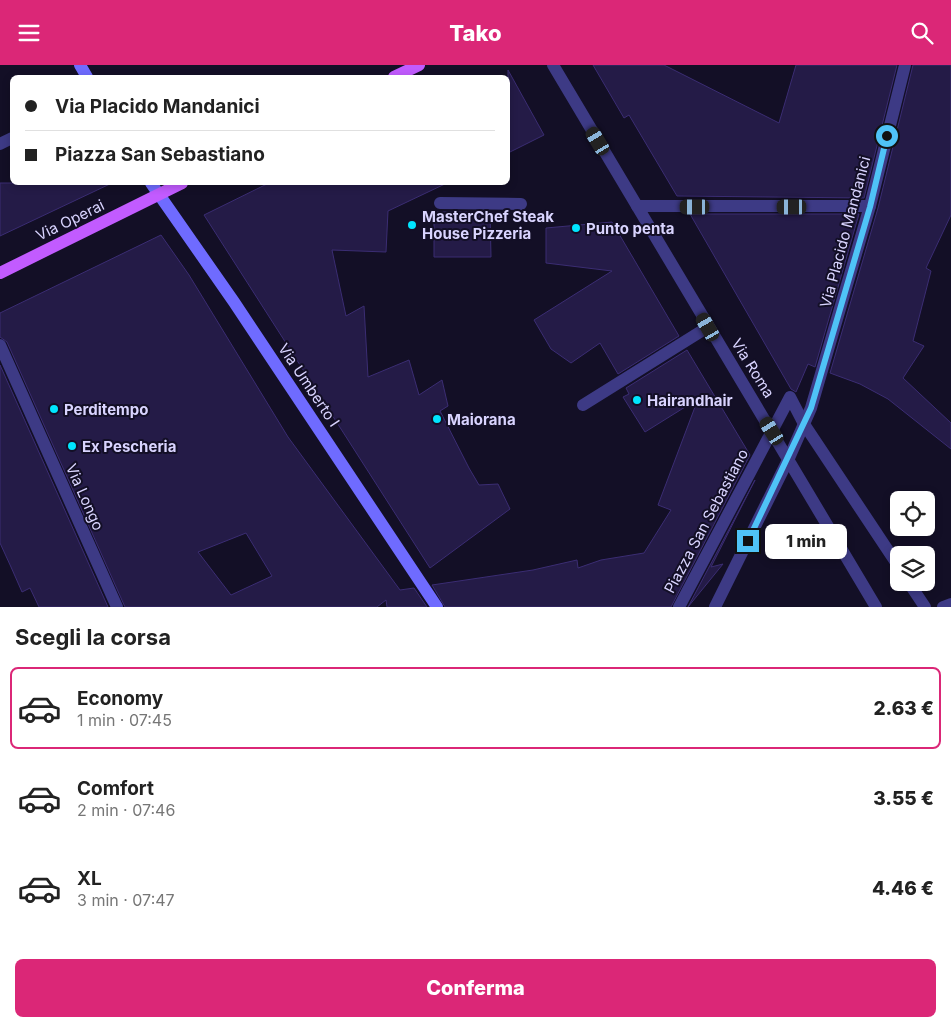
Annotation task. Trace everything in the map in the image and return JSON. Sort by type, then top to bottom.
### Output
[{"type":"main road","points":[[398,75],[419,65]]},
{"type":"main road","name":"Via Operai","points":[[0,273],[178,185]]},
{"type":"street","name":"Via Roma","points":[[553,65],[708,327],[789,458],[876,607]]},
{"type":"street","name":"Via Placido Mandanici","points":[[804,424],[829,349],[870,207],[905,65]]},
{"type":"street","name":"Via Umberto I","points":[[152,185],[234,302],[437,607]]},
{"type":"street","points":[[440,203],[521,204]]},
{"type":"street","points":[[637,207],[870,207]]},
{"type":"street","points":[[583,405],[708,327]]},
{"type":"street","name":"Via Longo","points":[[0,345],[116,607]]},
{"type":"street","name":"Piazza San Sebastiano","points":[[679,607],[790,397],[804,424],[890,553]]},
{"type":"street","points":[[715,607],[804,424]]},
{"type":"street","points":[[914,591],[925,607]]},
{"type":"street","points":[[943,607],[951,604]]},
{"type":"building","points":[[593,65],[664,65],[779,123],[796,65],[897,65],[864,198],[677,196],[629,115],[624,118]]},
{"type":"building","points":[[913,65],[951,65],[951,215],[926,268],[931,271],[913,341],[924,346],[903,378],[951,423],[951,449],[888,399],[860,384],[830,373],[878,208]]},
{"type":"building","points":[[508,70],[544,135],[510,152],[510,75],[508,75]]},
{"type":"building","points":[[0,183],[10,183],[10,185],[108,185],[0,236]]},
{"type":"building","points":[[265,185],[443,185],[388,211],[386,252],[332,250],[346,316],[364,306],[368,377],[409,360],[419,395],[442,380],[448,406],[440,411],[469,468],[479,485],[498,484],[510,509],[430,568],[204,215]]},
{"type":"building","points":[[434,212],[490,212],[491,257],[434,257]]},
{"type":"building","points":[[690,214],[859,214],[815,367],[808,364],[796,392],[791,389]]},
{"type":"building","points":[[612,222],[679,336],[618,374],[600,343],[571,363],[551,349],[534,320],[612,271],[546,263],[546,228]]},
{"type":"building","points":[[161,235],[189,275],[288,437],[400,590],[414,588],[427,607],[387,607],[386,600],[377,607],[125,607],[7,342],[0,337],[0,313]],"holes":[[[246,533],[272,576],[231,595],[198,552]]]},
{"type":"building","points":[[687,350],[750,455],[671,607],[445,607],[432,585],[533,570],[577,560],[578,568],[601,560],[644,553],[671,510],[658,505],[698,399],[645,432],[623,397],[629,394],[626,388]]},
{"type":"building","points":[[0,365],[108,607],[39,607],[30,588],[22,592],[0,543]]},
{"type":"building","points":[[755,480],[711,567],[723,564],[688,607]]},
{"type":"place","name":"MasterChef Steak House Pizzeria","points":[[412,225]]},
{"type":"place","name":"Punto penta","points":[[576,228]]},
{"type":"place","name":"Hairandhair","points":[[637,400]]},
{"type":"place","name":"Perditempo","points":[[54,409]]},
{"type":"place","name":"Maiorana","points":[[437,419]]},
{"type":"place","name":"Ex Pescheria","points":[[72,446]]},
{"type":"route","points":[[748,541],[789,458],[811,408],[870,207],[887,136]]}]
